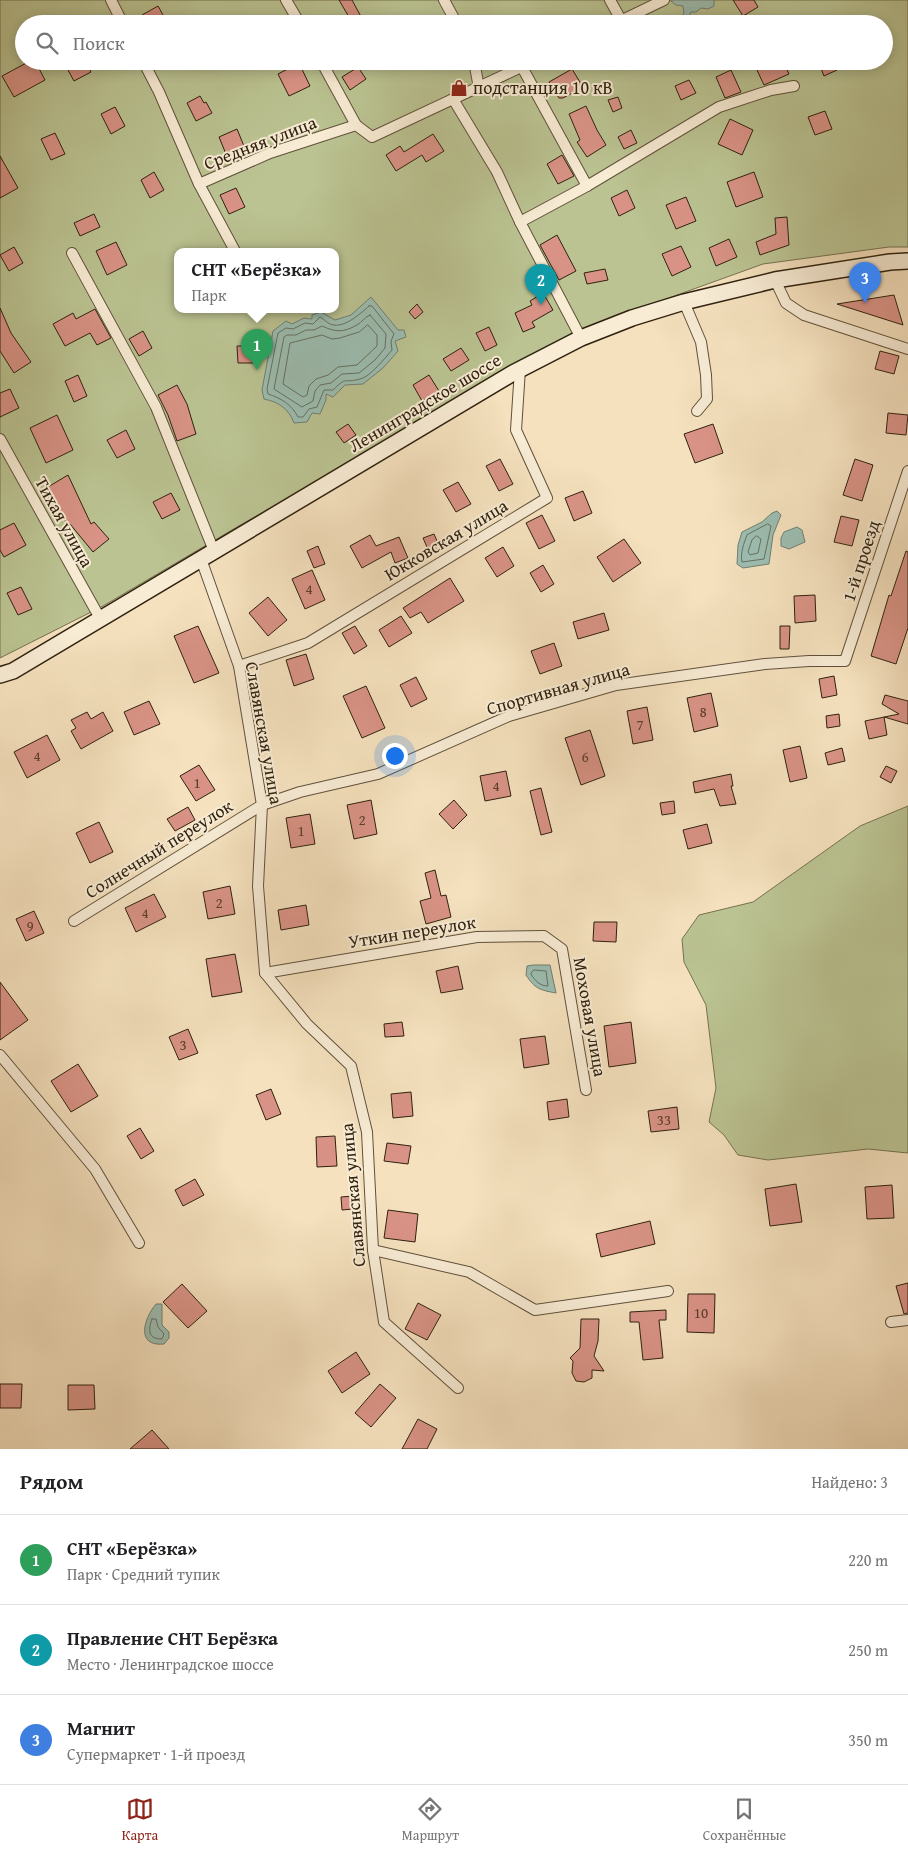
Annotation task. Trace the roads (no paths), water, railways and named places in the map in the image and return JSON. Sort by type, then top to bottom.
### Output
[{"type":"main road","name":"Ленинградское шоссе","points":[[0,676],[101,620],[520,369],[581,338],[632,318],[684,302],[775,280],[890,262],[908,261]]},
{"type":"street","points":[[111,0],[118,15]]},
{"type":"street","points":[[286,0],[295,15]]},
{"type":"street","points":[[444,0],[452,15]]},
{"type":"street","points":[[610,0],[615,15]]},
{"type":"street","points":[[632,15],[664,0]]},
{"type":"street","name":"Средняя улица","points":[[148,70],[199,184],[270,154],[356,125]]},
{"type":"street","points":[[326,70],[356,125],[372,137],[516,70]]},
{"type":"street","points":[[476,70],[479,88]]},
{"type":"street","points":[[524,70],[587,186]]},
{"type":"street","points":[[520,222],[587,186],[719,107],[771,90],[794,86]]},
{"type":"street","points":[[453,98],[496,172],[581,338]]},
{"type":"street","points":[[199,184],[233,248]]},
{"type":"street","name":"Славянская улица","points":[[72,253],[156,407],[208,555],[239,666],[262,805],[258,886],[265,973],[307,1024],[350,1066],[367,1132],[373,1250],[384,1322],[458,1388]]},
{"type":"street","points":[[775,280],[786,303],[804,315],[908,349]]},
{"type":"street","points":[[684,302],[701,342],[706,375],[707,399],[697,411]]},
{"type":"street","name":"Юкковская улица","points":[[239,666],[308,642],[547,498],[516,430],[520,369]]},
{"type":"street","name":"Тихая улица","points":[[0,439],[101,620]]},
{"type":"street","name":"1-й проезд","points":[[845,661],[908,471]]},
{"type":"street","name":"Спортивная улица","points":[[262,805],[300,792],[378,774],[509,716],[616,685],[765,664],[845,661]]},
{"type":"street","name":"Солнечный переулок","points":[[74,920],[262,805]]},
{"type":"street","name":"Уткин переулок","points":[[265,973],[478,937],[544,936],[562,949]]},
{"type":"street","name":"Моховая улица","points":[[562,949],[586,1090]]},
{"type":"street","points":[[0,1055],[95,1169],[139,1243]]},
{"type":"street","points":[[373,1250],[469,1272],[534,1310],[668,1291]]},
{"type":"street","points":[[891,1322],[908,1320]]},
{"type":"water","points":[[714,0],[714,6],[708,9],[701,8],[696,12],[691,12],[690,15],[682,15],[683,6],[676,5],[671,1]]},
{"type":"water","points":[[371,297],[398,330],[404,330],[406,337],[395,341],[398,351],[383,368],[363,384],[345,385],[333,397],[326,394],[326,400],[320,414],[312,413],[307,422],[294,423],[283,407],[264,399],[262,390],[273,331],[286,321],[292,324],[304,318],[312,319],[312,315],[318,313],[323,313],[335,320],[351,315]]},
{"type":"water","points":[[777,511],[781,515],[773,535],[769,564],[743,568],[737,564],[738,545],[742,532],[762,522]]},
{"type":"water","points":[[797,527],[802,530],[805,542],[789,549],[781,546],[781,538],[784,532]]},
{"type":"water","points":[[550,965],[556,993],[538,988],[529,980],[526,975],[527,966]]},
{"type":"water","points":[[156,1304],[162,1304],[162,1325],[169,1332],[169,1338],[164,1344],[155,1344],[149,1341],[146,1336],[145,1330],[148,1317]]},
{"type":"place","name":"подстанция 10 кВ","points":[[459,88]]},
{"type":"place","name":"Магнит","points":[[865,303]]},
{"type":"place","name":"Правление СНТ Берёзка","points":[[541,305]]},
{"type":"place","name":"СНТ «Берёзка»","points":[[257,370]]}]
